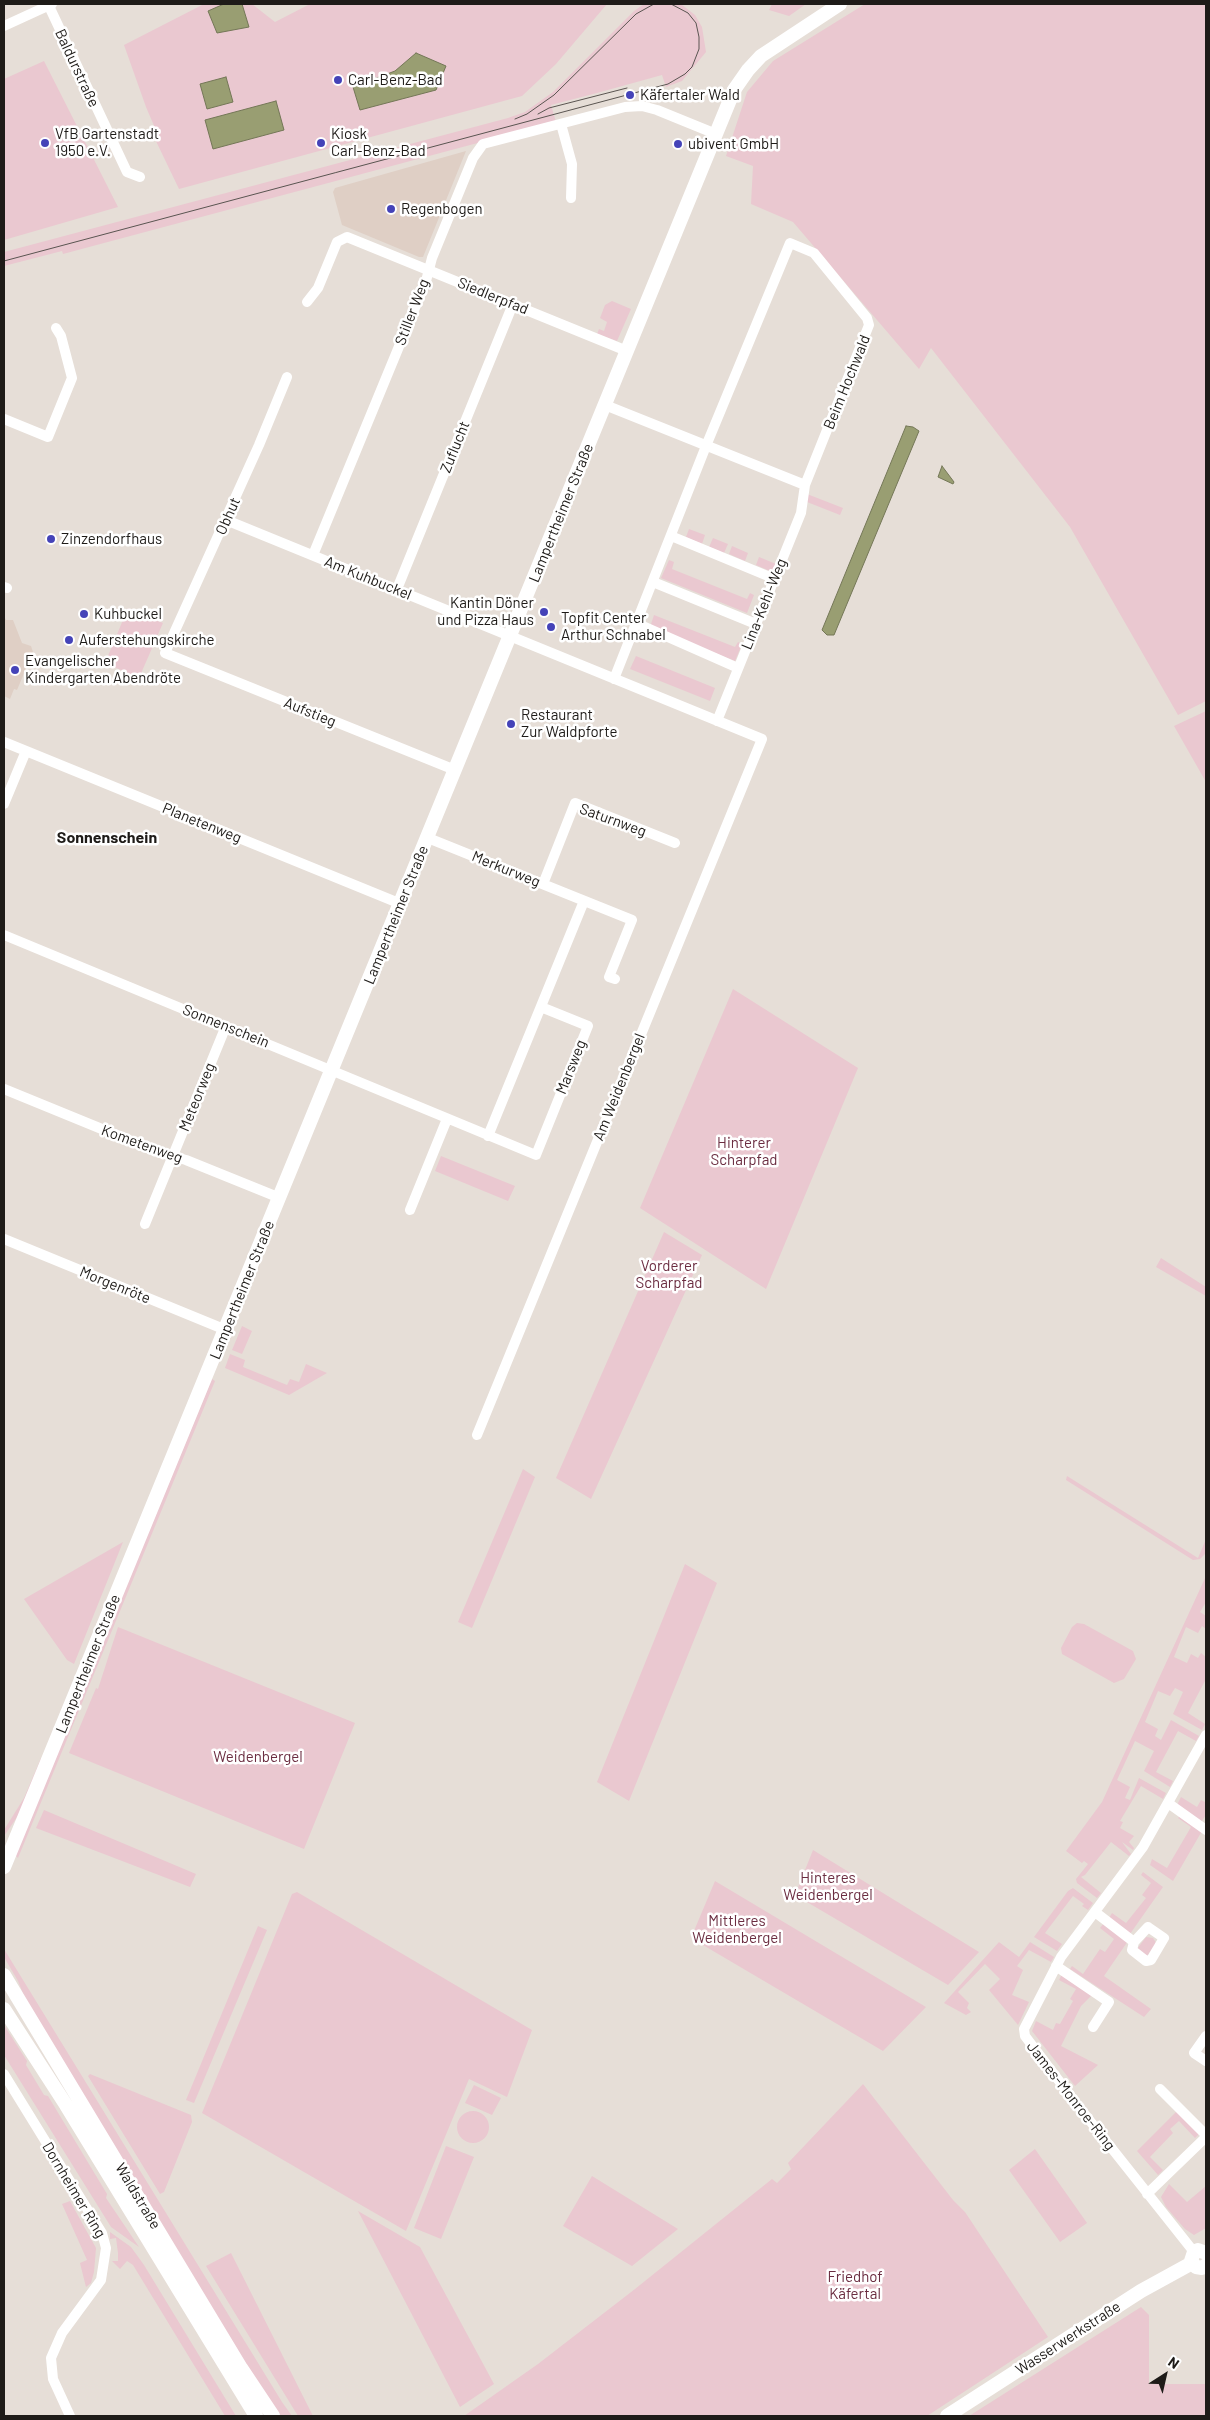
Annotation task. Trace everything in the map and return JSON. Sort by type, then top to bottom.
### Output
[{"type":"street","points":[[4,26],[49,4]]},
{"type":"street","name":"Baldurstraße","points":[[49,4],[127,172],[140,178]]},
{"type":"street","name":"Lampertheimer Straße","points":[[4,1867],[734,90],[755,63],[768,51],[840,4]]},
{"type":"street","name":"Stiller Weg","points":[[313,555],[473,158],[483,144],[625,107],[642,106],[658,110],[716,134]]},
{"type":"street","points":[[561,124],[572,164],[571,198]]},
{"type":"street","name":"Siedlerpfad","points":[[307,302],[318,288],[337,242],[347,237],[627,351]]},
{"type":"street","name":"Beim Hochwald","points":[[706,446],[790,243],[814,253],[867,318],[869,325],[805,485]]},
{"type":"street","name":"Zuflucht","points":[[397,589],[513,304]]},
{"type":"street","points":[[4,419],[48,437],[72,378],[61,336],[56,328]]},
{"type":"street","name":"Obhut","points":[[165,653],[226,520],[287,377]]},
{"type":"street","points":[[605,404],[805,485]]},
{"type":"street","points":[[614,679],[706,446]]},
{"type":"street","name":"Lina-Kehl-Weg","points":[[717,721],[801,514],[805,485]]},
{"type":"street","name":"Am Kuhbuckel","points":[[226,520],[511,636]]},
{"type":"street","points":[[671,536],[775,579]]},
{"type":"street","points":[[653,582],[756,624]]},
{"type":"street","points":[[636,623],[738,668]]},
{"type":"street","points":[[511,636],[717,721]]},
{"type":"street","name":"Aufstieg","points":[[165,653],[455,770]]},
{"type":"street","name":"Am Weidenbergel","points":[[477,1435],[762,739],[717,721]]},
{"type":"street","name":"Planetenweg","points":[[4,742],[401,904]]},
{"type":"street","points":[[4,804],[26,751]]},
{"type":"street","name":"Saturnweg","points":[[543,884],[576,803],[675,843]]},
{"type":"street","name":"Merkurweg","points":[[428,838],[632,920],[609,977],[615,979]]},
{"type":"street","points":[[488,1136],[584,901]]},
{"type":"street","name":"Sonnenschein","points":[[4,935],[536,1155]]},
{"type":"street","name":"Marsweg","points":[[536,1155],[588,1026],[541,1007]]},
{"type":"street","name":"Meteorweg","points":[[145,1224],[226,1026]]},
{"type":"street","name":"Kometenweg","points":[[4,1089],[280,1198]]},
{"type":"street","points":[[410,1210],[447,1119]]},
{"type":"street","name":"Morgenröte","points":[[4,1239],[226,1330]]},
{"type":"street","name":"James-Monroe-Ring","points":[[1202,2261],[1147,2194],[1024,2034],[1026,2024],[1056,1966],[1143,1847],[1206,1735]]},
{"type":"street","points":[[1168,1803],[1206,1830]]},
{"type":"street","points":[[1095,1912],[1134,1942]]},
{"type":"street","points":[[1056,1966],[1109,2002],[1093,2027]]},
{"type":"street","name":"Waldstraße","points":[[4,1975],[236,2359],[273,2416]]},
{"type":"street","name":"Waldstraße","points":[[4,2008],[66,2105],[256,2416]]},
{"type":"street","points":[[1206,2036],[1194,2053],[1206,2061]]},
{"type":"street","name":"Dornheimer Ring","points":[[4,2074],[102,2233],[106,2244],[106,2262],[101,2280],[62,2333],[51,2358],[53,2379],[70,2416]]},
{"type":"street","points":[[1147,2194],[1206,2136],[1160,2089]]},
{"type":"street","name":"Wasserwerkstraße","points":[[947,2416],[1141,2291],[1202,2261]]},
{"type":"shaded area","points":[[224,4],[242,4],[249,27],[217,33],[208,11]]},
{"type":"shaded area","points":[[416,53],[446,66],[436,90],[360,110],[353,87],[395,71]]},
{"type":"shaded area","points":[[226,77],[233,102],[207,109],[200,84]]},
{"type":"shaded area","points":[[276,101],[284,130],[213,149],[205,120]]},
{"type":"shaded area","name":"Regenbogen","points":[[466,151],[423,257],[342,225],[333,192],[335,188]]},
{"type":"shaded area","points":[[906,426],[913,427],[919,431],[834,635],[827,635],[822,630]]},
{"type":"shaded area","points":[[942,466],[954,482],[953,484],[938,477]]},
{"type":"shaded area","name":"Evangelischer Kindergarten Abendröte","points":[[4,616],[6,620],[13,620],[22,643],[31,646],[33,652],[17,690],[14,689],[10,699],[4,696]]},
{"type":"green space","name":"Carl-Benz-Bad","points":[[204,4],[252,4],[275,22],[310,4],[607,4],[556,64],[522,96],[179,189],[154,137],[158,135],[124,45]]},
{"type":"green space","points":[[644,4],[681,4],[695,15],[702,27],[706,52],[682,81],[666,87],[662,75],[551,105],[556,122],[63,254],[62,251],[4,266],[4,252],[525,112],[553,92],[634,11]]},
{"type":"green space","points":[[772,4],[806,4],[789,16],[769,10]]},
{"type":"green space","points":[[865,4],[1206,4],[1206,701],[1178,715],[1070,527],[931,348],[919,369],[793,222],[751,204],[753,166],[726,156],[747,92],[773,61]]},
{"type":"green space","name":"VfB Gartenstadt 1950 e.V.","points":[[44,61],[118,207],[4,240],[4,79]]},
{"type":"green space","points":[[612,301],[631,309],[617,341],[597,334],[599,329],[604,331],[607,322],[600,318],[605,305]]},
{"type":"green space","points":[[807,494],[843,508],[840,515],[807,502]]},
{"type":"green space","points":[[689,529],[705,535],[702,544],[686,537]]},
{"type":"green space","points":[[713,538],[728,544],[724,553],[709,547]]},
{"type":"green space","points":[[732,546],[748,553],[745,561],[729,554]]},
{"type":"green space","points":[[759,557],[776,564],[772,572],[756,565]]},
{"type":"green space","points":[[669,560],[674,562],[672,569],[747,599],[750,593],[754,595],[747,613],[661,578]]},
{"type":"green space","points":[[128,608],[163,623],[139,678],[105,663]]},
{"type":"green space","points":[[654,615],[735,647],[738,642],[742,644],[735,661],[650,627]]},
{"type":"green space","points":[[636,656],[715,688],[710,701],[630,669]]},
{"type":"green space","points":[[1206,711],[1206,782],[1174,726]]},
{"type":"green space","name":"Hinterer Scharpfad","points":[[733,989],[858,1068],[766,1289],[640,1208]]},
{"type":"green space","points":[[441,1156],[515,1186],[508,1201],[435,1171]]},
{"type":"green space","name":"Vorderer Scharpfad","points":[[664,1232],[702,1255],[591,1499],[556,1478]]},
{"type":"green space","points":[[1161,1258],[1206,1287],[1206,1296],[1156,1267]]},
{"type":"green space","points":[[242,1326],[252,1331],[242,1354],[232,1350]]},
{"type":"green space","points":[[230,1354],[245,1360],[243,1367],[287,1385],[290,1379],[299,1382],[306,1364],[327,1373],[289,1395],[225,1368]]},
{"type":"green space","points":[[212,1379],[215,1381],[18,1858],[15,1855]]},
{"type":"green space","points":[[523,1469],[535,1477],[472,1628],[458,1622]]},
{"type":"green space","points":[[1067,1476],[1198,1558],[1206,1539],[1205,1554],[1200,1559],[1193,1560],[1066,1480]]},
{"type":"green space","points":[[123,1542],[74,1664],[67,1660],[24,1599]]},
{"type":"green space","points":[[685,1564],[717,1583],[629,1801],[597,1782]]},
{"type":"green space","points":[[1206,1576],[1206,1602],[1200,1612],[1206,1616],[1206,1629],[1202,1626],[1198,1633],[1186,1627],[1174,1657],[1187,1663],[1191,1654],[1198,1658],[1201,1653],[1206,1657],[1206,1679],[1188,1713],[1205,1724],[1202,1730],[1173,1714],[1183,1692],[1175,1688],[1170,1696],[1158,1691],[1145,1722],[1158,1729],[1155,1736],[1161,1740],[1171,1720],[1199,1736],[1196,1741],[1178,1731],[1156,1772],[1173,1781],[1170,1787],[1144,1771],[1154,1751],[1135,1741],[1117,1780],[1130,1787],[1125,1798],[1130,1800],[1139,1778],[1166,1793],[1163,1799],[1141,1786],[1120,1821],[1123,1822],[1120,1828],[1134,1836],[1129,1842],[1134,1848],[1133,1850],[1122,1842],[1131,1854],[1129,1856],[1111,1842],[1085,1875],[1081,1877],[1101,1893],[1097,1898],[1077,1883],[1076,1879],[1088,1864],[1084,1861],[1082,1863],[1066,1851],[1102,1802]]},
{"type":"green space","points":[[1077,1623],[1084,1624],[1133,1651],[1136,1659],[1124,1679],[1114,1683],[1062,1654],[1061,1648],[1072,1627]]},
{"type":"green space","name":"Weidenbergel","points":[[118,1627],[355,1723],[304,1849],[69,1753],[96,1688],[98,1689]]},
{"type":"green space","points":[[41,1758],[43,1761],[22,1810],[4,1836],[4,1830],[24,1798]]},
{"type":"green space","points":[[1181,1797],[1197,1807],[1201,1800],[1205,1802],[1206,1800],[1206,1815],[1201,1822],[1177,1805]]},
{"type":"green space","points":[[44,1810],[196,1874],[190,1887],[36,1828]]},
{"type":"green space","points":[[1180,1816],[1202,1831],[1173,1881],[1150,1865],[1152,1859],[1167,1868],[1191,1827],[1178,1818]]},
{"type":"green space","name":"Hinteres Weidenbergel","points":[[813,1850],[979,1952],[948,1985],[795,1895]]},
{"type":"green space","points":[[1143,1872],[1163,1887],[1130,1934],[1109,1918],[1112,1913],[1126,1923],[1146,1898],[1142,1895],[1151,1883],[1141,1875]]},
{"type":"green space","name":"Mittleres Weidenbergel","points":[[715,1881],[926,2007],[883,2051],[691,1938]]},
{"type":"green space","points":[[1073,1888],[1093,1903],[1088,1910],[1082,1906],[1084,1904],[1073,1896],[1045,1933],[1062,1944],[1057,1951],[1034,1937],[1068,1891]]},
{"type":"green space","points":[[297,1892],[532,2030],[507,2097],[469,2079],[406,2231],[202,2113],[292,1894]]},
{"type":"green space","points":[[1104,1923],[1128,1941],[1104,1976],[1151,2009],[1144,2017],[1070,1969],[1072,1966],[1083,1974],[1100,1949],[1105,1952],[1114,1939],[1100,1928]]},
{"type":"green space","points":[[258,1926],[267,1930],[194,2103],[186,2100]]},
{"type":"green space","points":[[1146,1937],[1153,1938],[1156,1943],[1147,1956],[1137,1949]]},
{"type":"green space","points":[[999,1942],[1019,1957],[1030,1942],[1054,1957],[1051,1962],[1029,1950],[1017,1966],[1023,1970],[1012,1995],[1029,2002],[1018,2025],[989,1990],[1000,1979],[985,1964],[958,1992],[969,2003],[967,2008],[971,2012],[966,2015],[944,2003]]},
{"type":"green space","points":[[4,1949],[292,2416],[280,2416],[243,2359],[28,2006],[18,1981],[4,1957]]},
{"type":"green space","points":[[1062,1974],[1092,1995],[1081,2006],[1061,2046],[1098,2065],[1075,2086],[1032,2031],[1036,2021],[1053,2030],[1056,2023],[1060,2024],[1073,2001],[1070,1999],[1076,1989],[1059,1980]]},
{"type":"green space","points":[[4,2025],[27,2061],[26,2065],[44,2095],[48,2096],[107,2194],[106,2198],[139,2247],[111,2227],[4,2055]]},
{"type":"green space","points":[[90,2074],[191,2115],[192,2122],[164,2192],[160,2194],[88,2076]]},
{"type":"green space","name":"Friedhof Käfertal","points":[[863,2084],[953,2200],[965,2212],[1048,2337],[927,2416],[464,2416],[538,2364],[772,2179],[777,2183],[791,2169],[788,2163]]},
{"type":"green space","points":[[474,2085],[501,2098],[492,2115],[465,2103]]},
{"type":"green space","points":[[1178,2110],[1200,2133],[1195,2138],[1179,2121],[1170,2129],[1173,2133],[1150,2157],[1163,2170],[1158,2175],[1137,2151]]},
{"type":"green space","points":[[473,2111],[484,2116],[489,2127],[484,2138],[473,2143],[462,2138],[457,2127],[462,2116]]},
{"type":"green space","points":[[446,2146],[474,2157],[441,2239],[414,2228]]},
{"type":"green space","points":[[1035,2149],[1087,2223],[1060,2242],[1009,2170]]},
{"type":"green space","points":[[592,2176],[678,2229],[632,2266],[563,2226]]},
{"type":"green space","points":[[1169,2184],[1187,2202],[1206,2186],[1206,2228],[1194,2235],[1185,2229],[1166,2207],[1161,2197]]},
{"type":"green space","points":[[70,2201],[96,2248],[94,2272],[91,2283],[86,2287],[80,2263],[87,2260],[62,2204]]},
{"type":"green space","points":[[358,2211],[420,2247],[494,2384],[460,2407]]},
{"type":"green space","points":[[110,2232],[131,2247],[144,2265],[236,2416],[225,2416],[133,2265],[127,2261],[120,2269],[112,2261],[118,2261],[118,2253],[116,2238],[110,2239]]},
{"type":"green space","points":[[231,2253],[313,2416],[298,2416],[206,2266]]},
{"type":"green space","points":[[1141,2307],[1149,2315],[1149,2384],[1206,2384],[1206,2416],[969,2416]]},
{"type":"tram line","points":[[515,119],[527,114],[554,95],[636,14],[654,4]]},
{"type":"tram line","points":[[4,261],[668,84],[685,74],[692,67],[699,49],[696,23],[688,13],[671,4]]},
{"type":"tram line","points":[[538,114],[549,108],[627,88]]},
{"type":"place","name":"Carl-Benz-Bad","points":[[338,80]]},
{"type":"place","name":"Käfertaler Wald","points":[[630,95]]},
{"type":"place","name":"VfB Gartenstadt 1950 e.V.","points":[[45,143]]},
{"type":"place","name":"Kiosk Carl-Benz-Bad","points":[[321,143]]},
{"type":"place","name":"ubivent GmbH","points":[[678,144]]},
{"type":"place","name":"Regenbogen","points":[[391,209]]},
{"type":"place","name":"Zinzendorfhaus","points":[[51,539]]},
{"type":"place","name":"Kantin Döner und Pizza Haus","points":[[544,612]]},
{"type":"place","name":"Kuhbuckel","points":[[84,614]]},
{"type":"place","name":"Topfit Center Arthur Schnabel","points":[[551,627]]},
{"type":"place","name":"Auferstehungskirche","points":[[69,640]]},
{"type":"place","name":"Evangelischer Kindergarten Abendröte","points":[[15,670]]},
{"type":"place","name":"Restaurant Zur Waldpforte","points":[[511,724]]},
{"type":"district","name":"Sonnenschein","points":[[107,838]]}]
